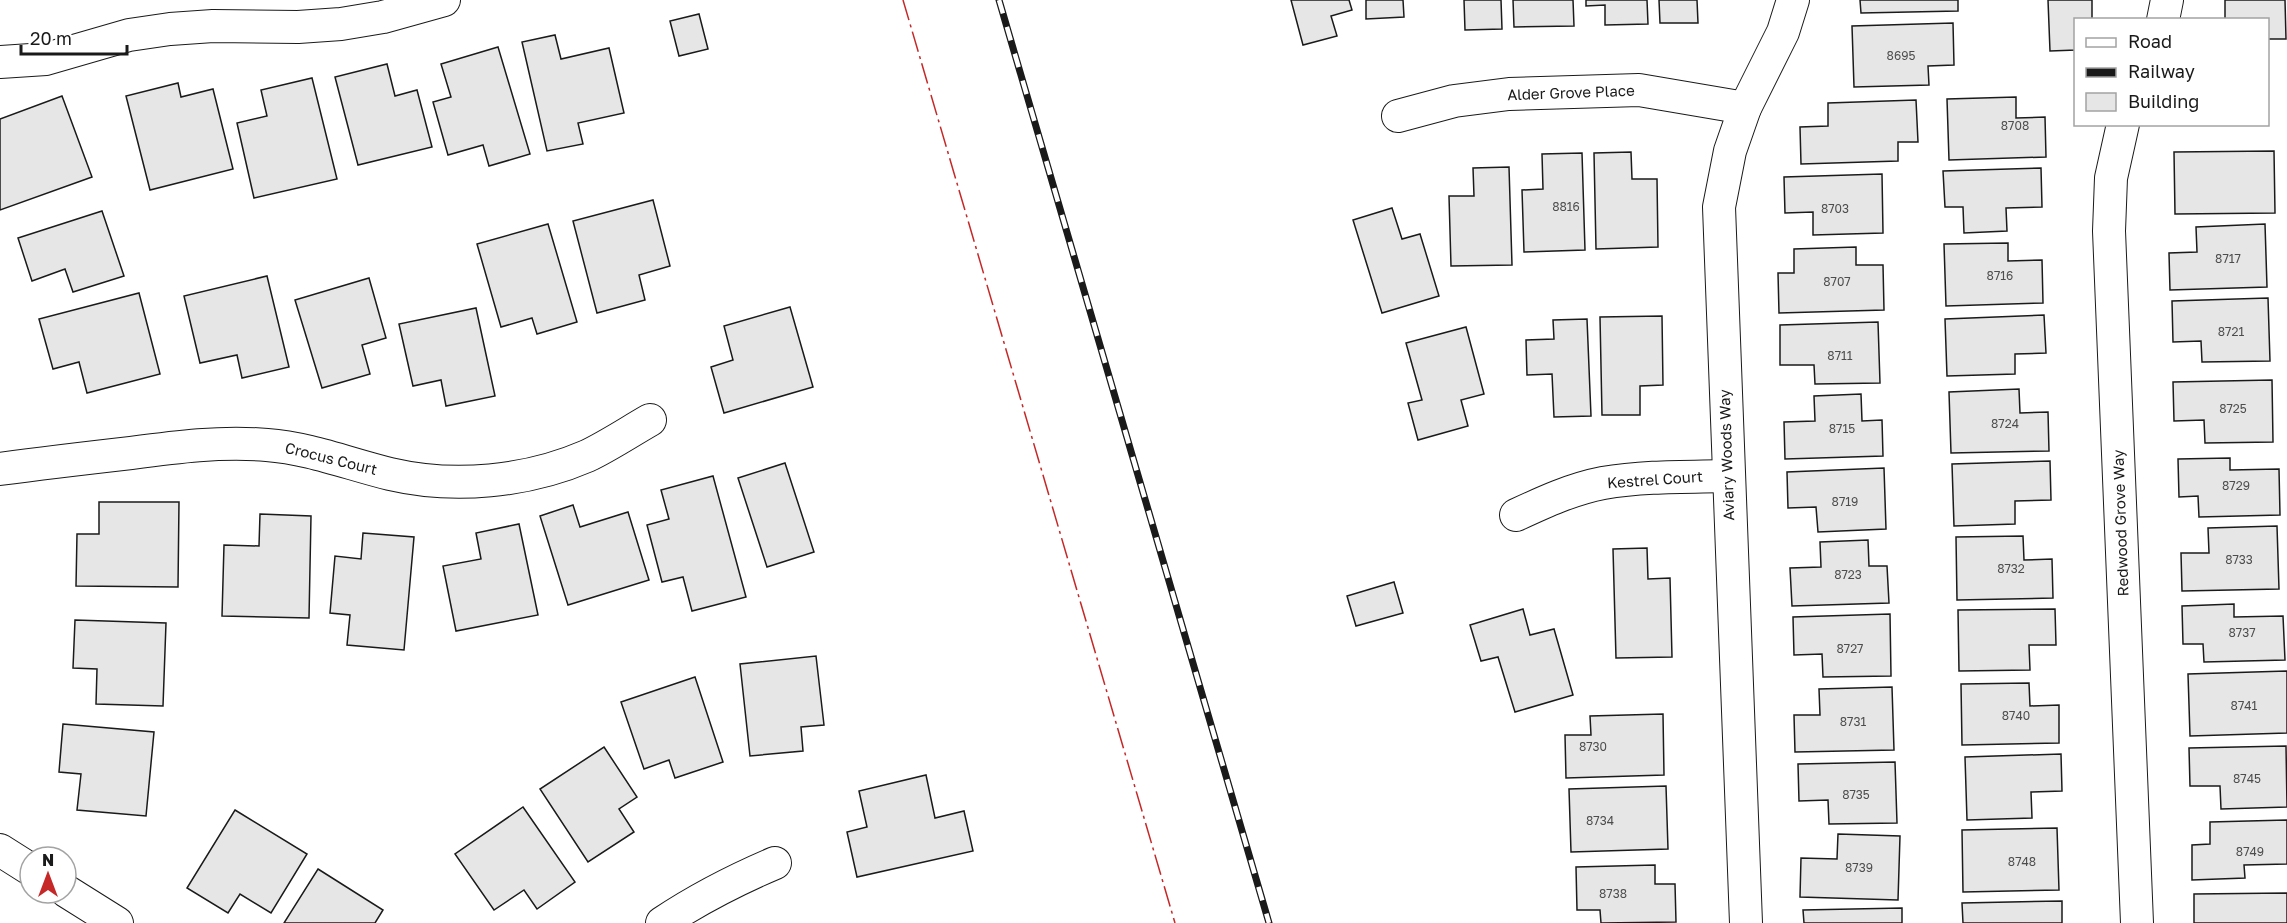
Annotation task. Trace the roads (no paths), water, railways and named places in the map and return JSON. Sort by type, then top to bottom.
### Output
[{"type":"street","points":[[0,62],[46,59],[129,35],[171,29],[341,24],[383,17],[444,0]]},
{"type":"street","name":"Aviary Woods Way","points":[[1746,923],[1719,207],[1730,151],[1744,108],[1783,32],[1793,0]]},
{"type":"street","points":[[2163,18],[2167,0]]},
{"type":"street","name":"Alder Grove Place","points":[[1398,116],[1454,101],[1509,94],[1639,90],[1744,108]]},
{"type":"street","name":"Redwood Grove Way","points":[[2123,126],[2111,178],[2109,231],[2137,923]]},
{"type":"street","name":"Crocus Court","points":[[0,469],[184,446],[226,443],[268,445],[311,452],[392,475],[471,482],[549,469],[587,456],[650,420]]},
{"type":"street","name":"Kestrel Court","points":[[1516,515],[1557,496],[1602,483],[1640,479],[1728,476]]},
{"type":"street","points":[[0,850],[18,861]]},
{"type":"street","points":[[662,923],[698,899],[775,863]]},
{"type":"street","points":[[78,899],[117,923]]},
{"type":"railway","points":[[999,0],[1269,923]]}]
